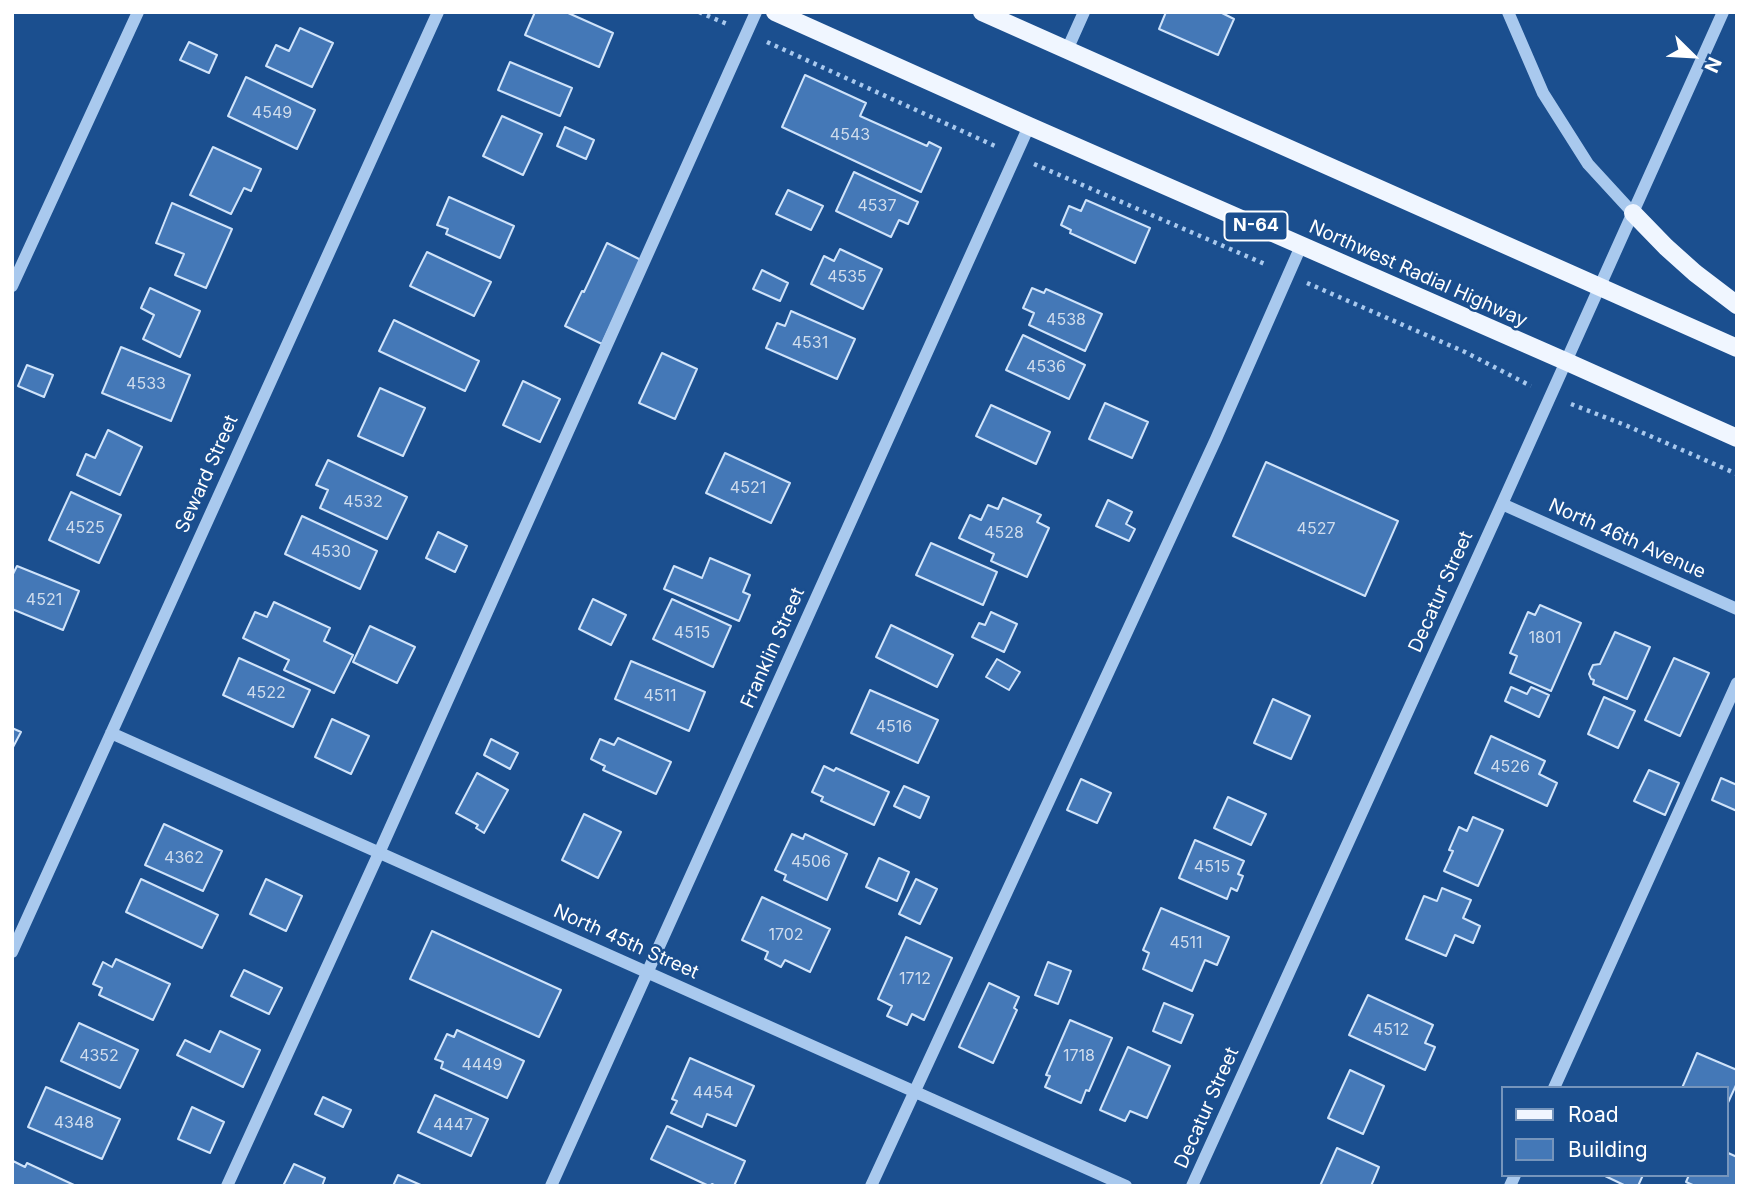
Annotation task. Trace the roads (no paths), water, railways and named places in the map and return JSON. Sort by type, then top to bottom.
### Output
[{"type":"main road","name":"Northwest Radial Highway","points":[[775,12],[1737,438]]},
{"type":"main road","points":[[982,12],[1737,348]]},
{"type":"main road","points":[[1633,213],[1695,273],[1737,305]]},
{"type":"street","points":[[12,286],[138,12]]},
{"type":"street","name":"Seward Street","points":[[12,952],[438,12]]},
{"type":"street","points":[[227,1186],[756,12]]},
{"type":"street","points":[[1067,50],[1084,12]]},
{"type":"street","points":[[1508,12],[1543,93],[1588,164],[1633,213]]},
{"type":"street","name":"Decatur Street","points":[[1192,1186],[1723,12]]},
{"type":"street","name":"Franklin Street","points":[[551,1186],[1029,126]]},
{"type":"street","points":[[871,1186],[1216,439],[1301,246]]},
{"type":"street","name":"North 46th Avenue","points":[[1502,504],[1737,609]]},
{"type":"street","points":[[1555,1086],[1736,684]]},
{"type":"street","name":"North 45th Street","points":[[111,733],[1126,1186]]}]
